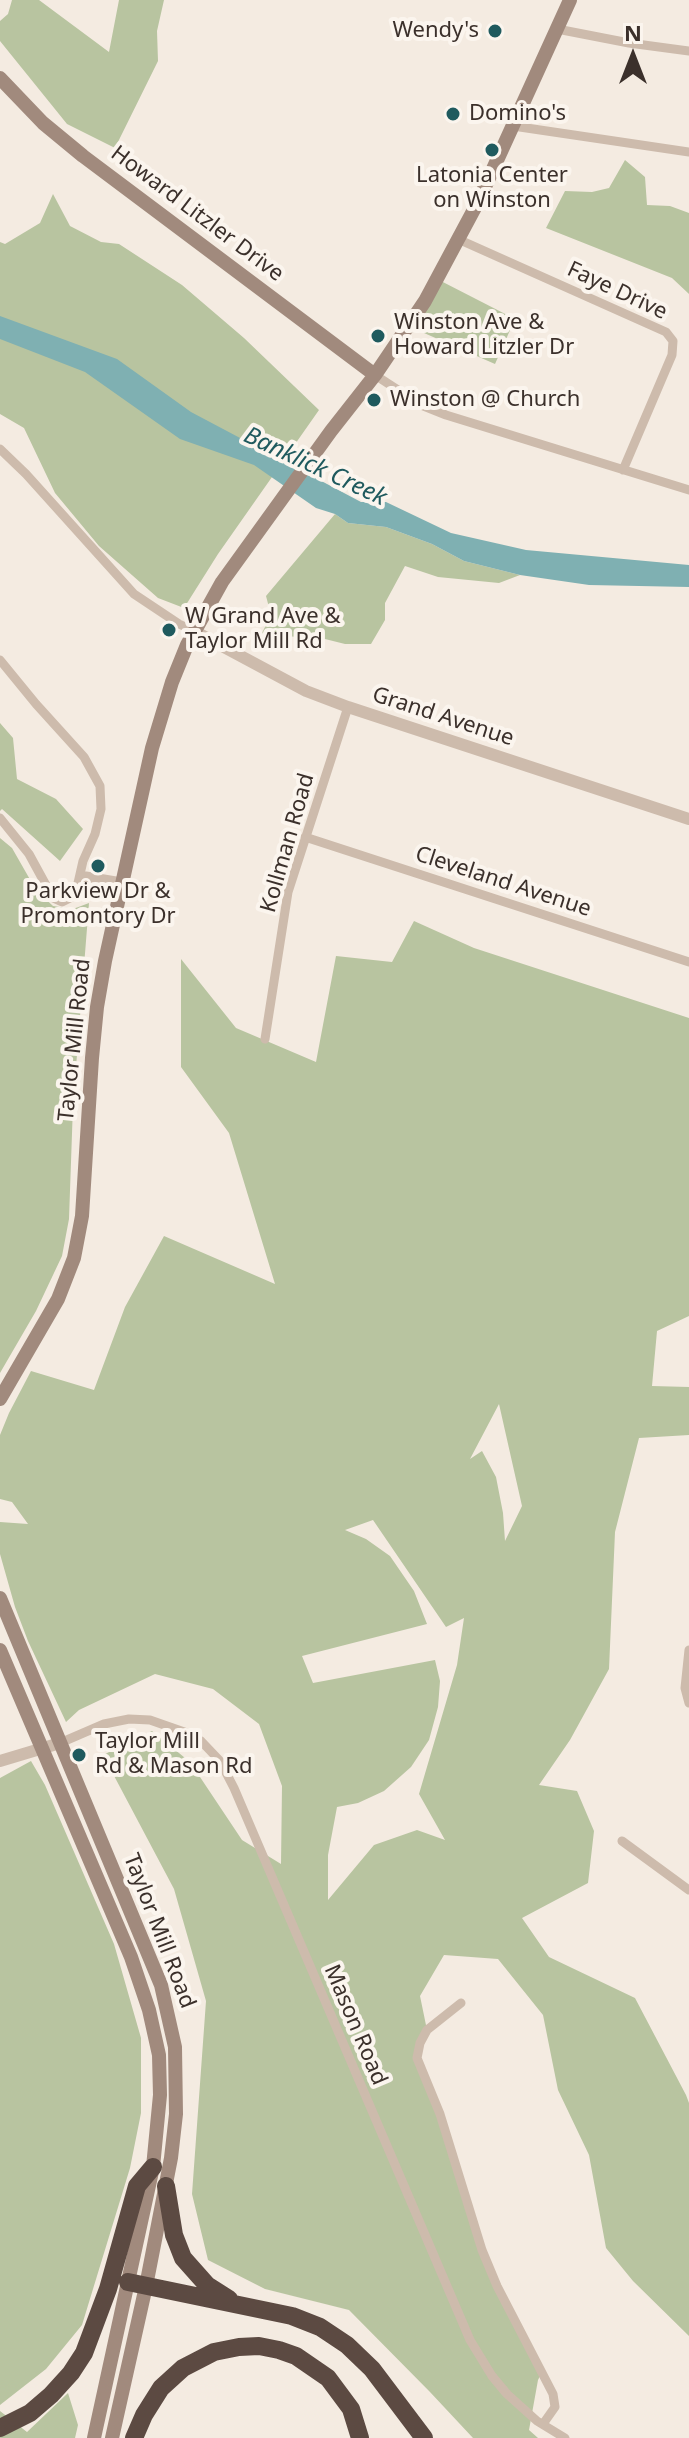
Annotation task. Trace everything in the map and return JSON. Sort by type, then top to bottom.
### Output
[{"type":"highway","points":[[0,2428],[30,2413],[51,2395],[84,2353],[105,2300],[137,2186],[153,2167]]},
{"type":"highway","points":[[166,2186],[174,2235],[183,2258],[207,2285],[239,2304]]},
{"type":"highway","points":[[137,2284],[292,2316],[320,2327],[347,2345],[372,2369],[424,2438]]},
{"type":"highway","points":[[134,2438],[161,2388],[183,2368],[214,2352],[259,2346],[296,2356],[328,2378],[351,2409],[360,2438]]},
{"type":"main road","name":"Taylor Mill Road","points":[[0,1399],[58,1299],[74,1258],[82,1216],[97,1007],[121,886],[163,706],[194,631],[222,582],[375,375],[425,301],[460,240],[570,0]]},
{"type":"main road","name":"Howard Litzler Drive","points":[[0,78],[43,123],[83,156],[375,375]]},
{"type":"main road","name":"Taylor Mill Road","points":[[0,1598],[161,1985],[175,2047],[176,2114],[166,2186],[94,2438]]},
{"type":"main road","name":"Taylor Mill Road","points":[[0,1650],[131,1957],[149,2010],[160,2075],[153,2167],[112,2438]]},
{"type":"street","points":[[557,29],[689,51]]},
{"type":"street","points":[[513,126],[689,152]]},
{"type":"street","name":"Faye Drive","points":[[460,240],[666,332],[673,341],[672,355],[623,470]]},
{"type":"street","points":[[375,375],[421,405],[446,415],[689,490]]},
{"type":"street","points":[[0,449],[134,594],[194,631]]},
{"type":"street","name":"Grand Avenue","points":[[194,631],[306,691],[348,707],[689,819]]},
{"type":"street","points":[[0,660],[84,757],[100,786],[99,817],[75,893],[68,900],[62,902],[53,898],[29,854],[0,818]]},
{"type":"street","name":"Kollman Road","points":[[265,1039],[288,892],[348,707]]},
{"type":"street","name":"Cleveland Avenue","points":[[305,837],[689,962]]},
{"type":"street","points":[[79,879],[121,886]]},
{"type":"street","points":[[689,1650],[685,1688],[689,1703]]},
{"type":"street","name":"Mason Road","points":[[60,1743],[104,1724],[129,1719],[150,1720],[190,1734],[220,1761],[241,1802],[470,2340],[507,2394],[565,2438]]},
{"type":"street","points":[[0,1761],[60,1743]]},
{"type":"street","points":[[622,1841],[689,1890]]},
{"type":"street","points":[[461,2003],[427,2030],[417,2058],[440,2114],[482,2250],[497,2286],[553,2394],[555,2407],[543,2424]]},
{"type":"green space","points":[[12,0],[39,0],[109,52],[119,0],[164,0],[157,31],[158,61],[115,148],[67,124],[0,41],[0,21],[8,14]]},
{"type":"green space","points":[[625,160],[645,177],[647,205],[670,206],[689,213],[689,294],[672,278],[546,228],[565,191],[592,192],[609,188]]},
{"type":"green space","points":[[53,194],[70,226],[101,242],[119,244],[182,285],[244,338],[319,410],[184,608],[158,598],[99,546],[55,493],[24,428],[0,414],[0,242],[5,244],[40,223]]},
{"type":"green space","points":[[437,279],[515,319],[495,364],[408,326]]},
{"type":"green space","points":[[335,514],[348,523],[386,527],[432,544],[464,561],[520,575],[499,583],[438,577],[405,566],[385,603],[385,620],[371,644],[261,635],[271,615],[266,596]]},
{"type":"green space","points":[[0,723],[13,738],[17,779],[56,799],[83,829],[60,861],[2,809],[0,811]]},
{"type":"green space","points":[[0,838],[12,848],[36,890],[53,906],[73,909],[89,903],[73,1105],[69,1219],[62,1256],[36,1311],[0,1373]]},
{"type":"green space","points":[[414,921],[474,948],[689,1018],[689,1316],[657,1331],[652,1386],[689,1387],[689,1435],[639,1438],[615,1532],[609,1669],[570,1740],[539,1785],[577,1791],[594,1831],[588,1883],[522,1918],[549,1957],[635,1998],[686,2095],[689,2103],[689,2336],[633,2281],[606,2248],[589,2155],[558,2090],[543,2015],[498,1959],[444,1955],[420,1996],[427,2030],[418,2050],[482,2250],[542,2372],[529,2430],[538,2438],[473,2438],[349,2310],[265,2289],[208,2260],[192,2194],[206,2001],[174,1889],[103,1755],[152,1731],[190,1762],[242,1840],[281,1864],[282,1786],[259,1724],[213,1689],[155,1674],[79,1710],[66,1722],[28,1641],[0,1554],[0,1522],[28,1524],[12,1502],[0,1499],[0,1435],[9,1413],[31,1371],[94,1390],[125,1307],[164,1236],[275,1284],[229,1133],[181,1067],[181,959],[236,1028],[316,1062],[336,956],[392,962]],"holes":[[[499,1404],[522,1506],[505,1541],[496,1477],[482,1451],[470,1459]],[[373,1520],[446,1627],[464,1618],[457,1665],[419,1794],[445,1840],[417,1830],[374,1845],[328,1900],[328,1855],[337,1807],[358,1803],[384,1791],[411,1767],[429,1740],[438,1707],[440,1681],[435,1660],[313,1683],[302,1656],[427,1624],[414,1591],[390,1556],[366,1539],[345,1530]]]},
{"type":"green space","points":[[31,1761],[45,1785],[114,1944],[141,2038],[141,2113],[130,2168],[82,2325],[46,2369],[0,2405],[0,1778]]},
{"type":"green space","points":[[68,2393],[78,2425],[75,2438],[0,2438],[0,2411],[27,2432]]},
{"type":"water","points":[[0,316],[117,359],[191,412],[361,502],[386,502],[451,533],[526,550],[689,565],[689,587],[589,585],[520,575],[464,561],[432,544],[386,527],[348,523],[335,514],[316,508],[254,465],[180,439],[85,372],[0,339]]},
{"type":"place","name":"Wendy's","points":[[495,31]]},
{"type":"place","name":"Domino's","points":[[453,114]]},
{"type":"place","name":"Latonia Center on Winston","points":[[492,150]]},
{"type":"place","name":"Winston Ave & Howard Litzler Dr","points":[[378,336]]},
{"type":"place","name":"Winston @ Church","points":[[374,400]]},
{"type":"place","name":"W Grand Ave & Taylor Mill Rd","points":[[169,630]]},
{"type":"place","name":"Parkview Dr & Promontory Dr","points":[[98,866]]},
{"type":"place","name":"Taylor Mill Rd & Mason Rd","points":[[79,1755]]},
{"type":"water label","name":"Banklick Creek","points":[[315,467]]}]
